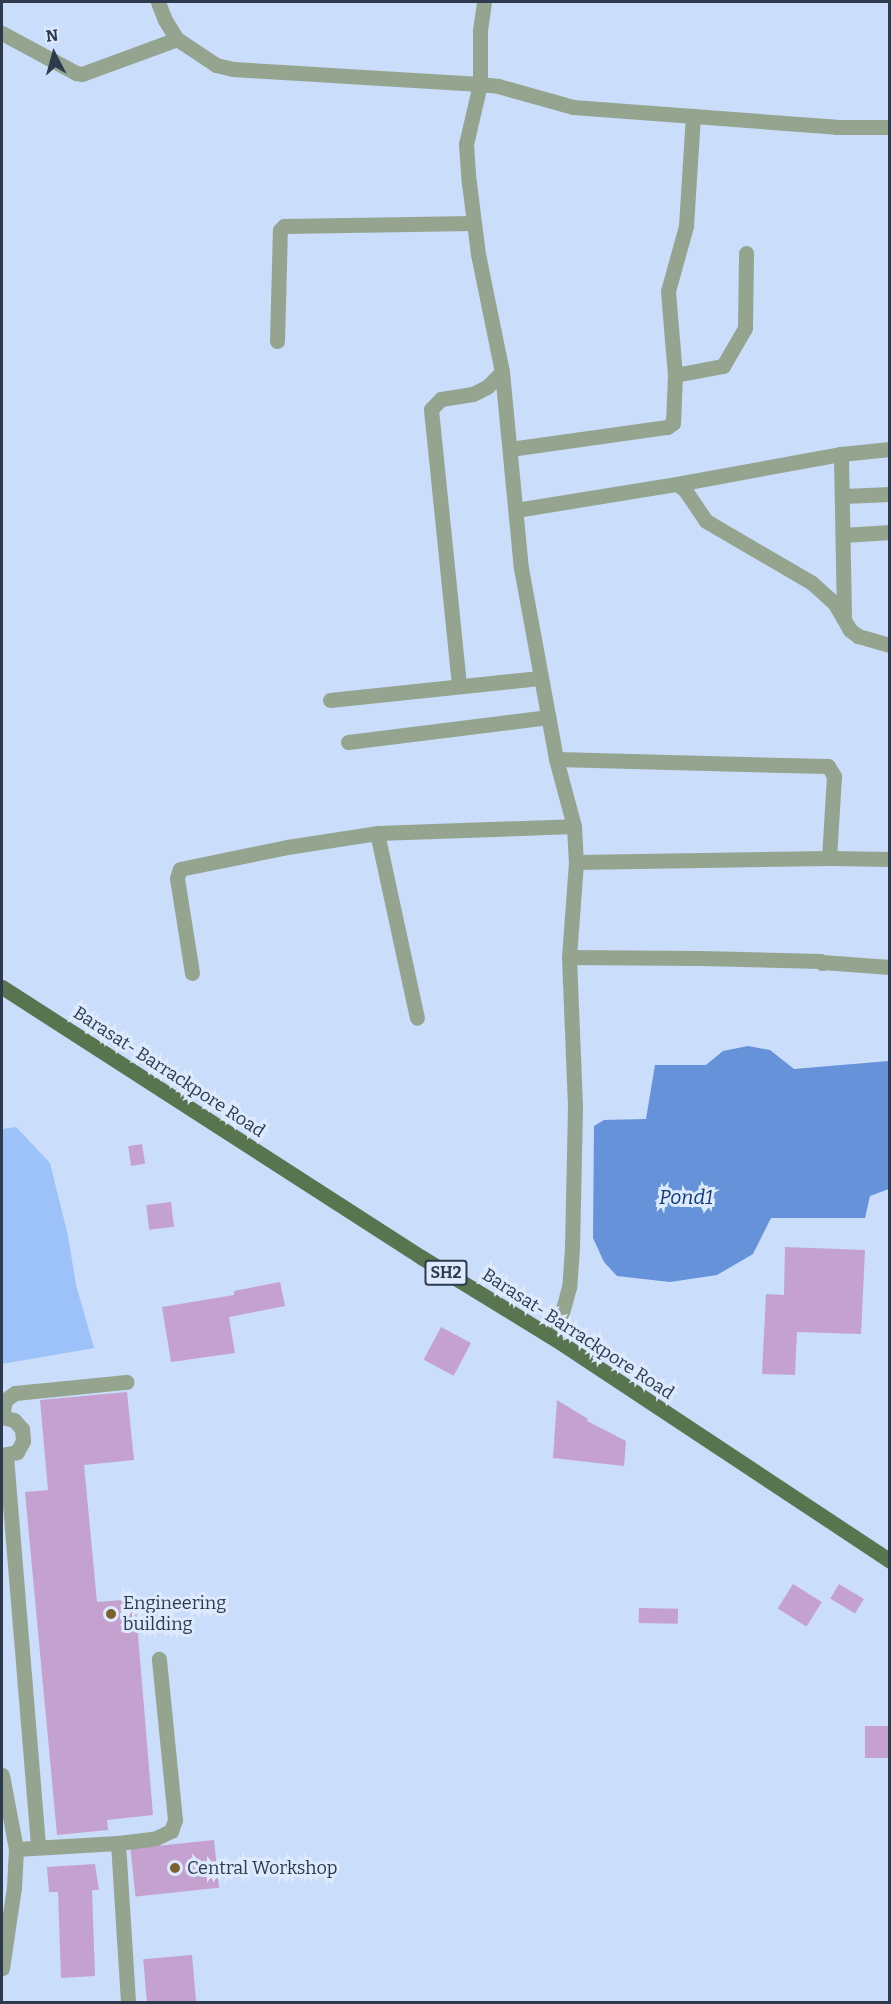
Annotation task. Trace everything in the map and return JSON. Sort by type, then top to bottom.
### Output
[{"type":"main road","name":"Barasat- Barrackpore Road","points":[[3,991],[421,1257],[555,1339],[890,1561]]},
{"type":"street","points":[[158,2],[165,20],[177,39],[203,58],[233,69],[498,86],[573,107],[836,127],[890,127]]},
{"type":"street","points":[[484,2],[480,31],[480,84],[466,144],[474,224],[502,372],[521,568],[556,759],[574,826],[576,862],[569,957],[575,1106],[572,1248],[569,1287],[555,1339]]},
{"type":"street","points":[[2,33],[76,73],[82,74],[177,39]]},
{"type":"street","points":[[510,449],[668,427],[673,423],[675,375],[668,291],[686,226],[693,116]]},
{"type":"street","points":[[277,341],[280,230],[284,226],[474,224]]},
{"type":"street","points":[[675,375],[718,369],[727,361],[747,319],[746,253]]},
{"type":"street","points":[[459,686],[432,410],[441,399],[472,394],[487,387],[502,372]]},
{"type":"street","points":[[516,510],[841,454],[890,448]]},
{"type":"street","points":[[841,454],[844,615]]},
{"type":"street","points":[[677,484],[685,490],[706,521],[799,574],[835,603],[844,615],[850,630],[858,636],[890,645]]},
{"type":"street","points":[[843,496],[890,494]]},
{"type":"street","points":[[843,535],[890,531]]},
{"type":"street","points":[[330,700],[540,678]]},
{"type":"street","points":[[348,742],[548,717]]},
{"type":"street","points":[[556,759],[828,766],[834,776],[830,858]]},
{"type":"street","points":[[192,973],[177,878],[180,869],[286,847],[377,833],[574,826]]},
{"type":"street","points":[[377,833],[417,1018]]},
{"type":"street","points":[[576,862],[890,859]]},
{"type":"street","points":[[569,957],[822,963],[890,967]]},
{"type":"street","points":[[38,1846],[4,1456],[17,1452],[23,1441],[22,1429],[14,1420],[2,1417],[5,1400],[15,1393],[126,1382]]},
{"type":"street","points":[[16,1849],[118,1843],[164,1835],[171,1831],[175,1820],[159,1659]]},
{"type":"street","points":[[2,1775],[16,1849],[10,1920],[2,1967]]},
{"type":"street","points":[[118,1843],[128,2002]]},
{"type":"shaded area","points":[[16,1127],[50,1163],[68,1236],[76,1285],[94,1348],[2,1364],[2,1129]]},
{"type":"water","name":"Pond1","points":[[748,1046],[770,1050],[794,1069],[889,1061],[889,1189],[870,1196],[865,1218],[771,1218],[753,1254],[717,1275],[670,1282],[617,1276],[604,1262],[593,1238],[594,1126],[604,1120],[646,1119],[655,1065],[706,1065],[723,1051]]},
{"type":"building","points":[[142,1144],[145,1164],[131,1166],[128,1146]]},
{"type":"building","points":[[171,1202],[174,1227],[149,1230],[146,1205]]},
{"type":"building","points":[[785,1247],[865,1250],[861,1334],[797,1332],[795,1375],[762,1374],[766,1294],[784,1295]]},
{"type":"building","points":[[280,1282],[285,1306],[229,1317],[235,1353],[171,1362],[162,1307],[234,1295],[234,1291]]},
{"type":"building","points":[[441,1327],[471,1343],[454,1376],[424,1360]]},
{"type":"building","name":"Engineering building","points":[[127,1392],[134,1460],[84,1465],[97,1602],[135,1599],[153,1815],[107,1820],[108,1830],[57,1835],[25,1492],[48,1490],[40,1400]]},
{"type":"building","points":[[557,1400],[588,1419],[587,1421],[626,1441],[624,1466],[553,1458]]},
{"type":"building","points":[[793,1584],[822,1602],[806,1627],[778,1609]]},
{"type":"building","points":[[839,1584],[864,1599],[855,1614],[830,1599]]},
{"type":"building","points":[[639,1608],[678,1609],[678,1624],[639,1623]]},
{"type":"building","points":[[865,1726],[890,1726],[890,1758],[865,1758]]},
{"type":"building","name":"Central Workshop","points":[[214,1840],[219,1888],[135,1897],[130,1849]]},
{"type":"building","points":[[95,1864],[99,1890],[92,1890],[95,1976],[61,1978],[58,1892],[49,1892],[47,1867]]},
{"type":"building","points":[[192,1955],[196,2002],[147,2002],[143,1959]]},
{"type":"place","name":"Engineering building","points":[[111,1614]]},
{"type":"place","name":"Central Workshop","points":[[175,1868]]}]
